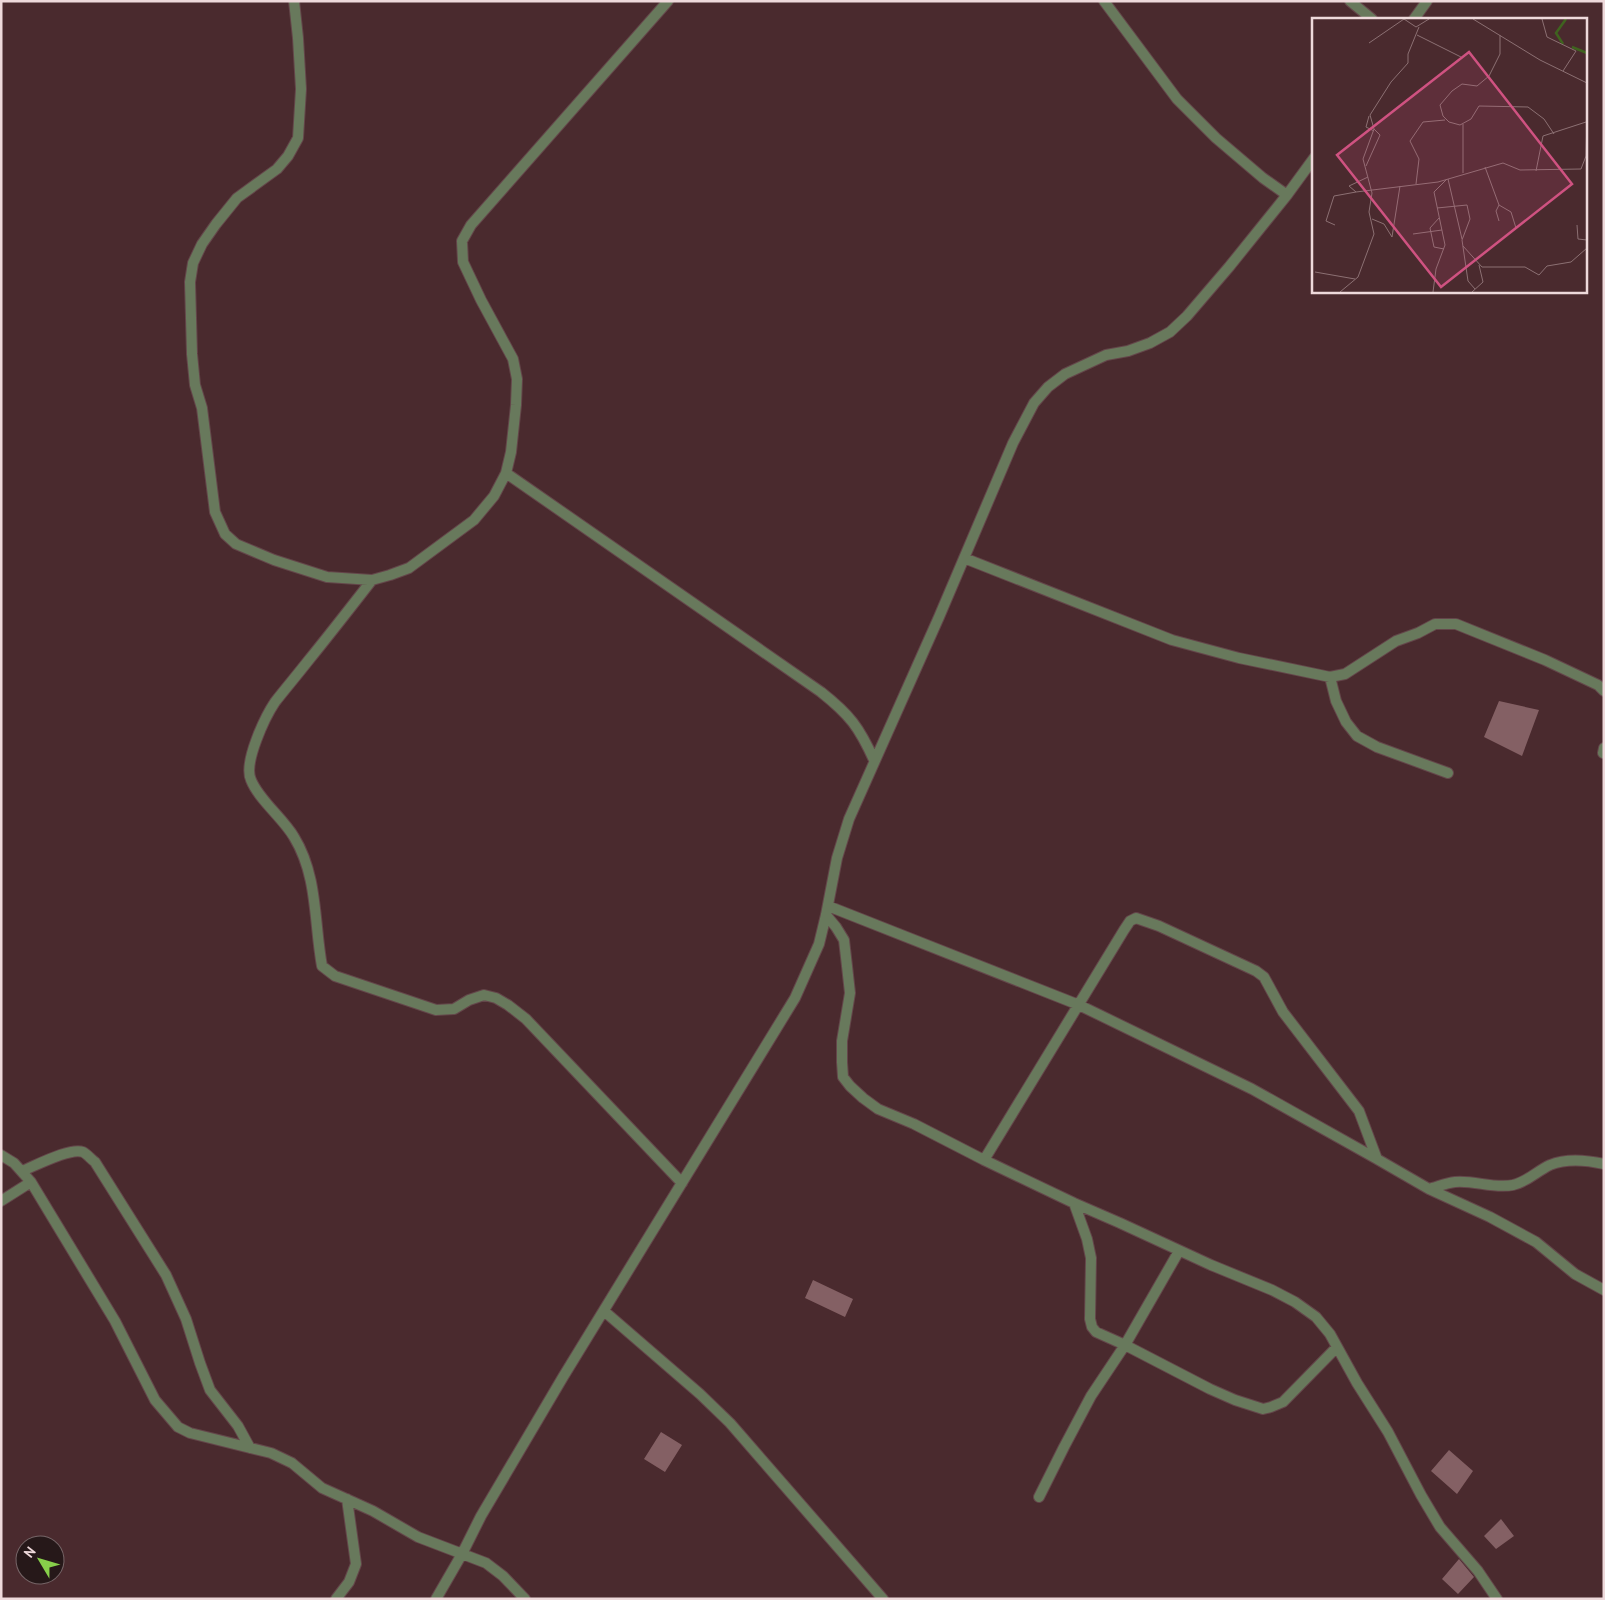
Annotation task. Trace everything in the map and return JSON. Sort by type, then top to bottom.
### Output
[{"type":"street","points":[[294,1],[298,38],[300,90],[298,138],[288,156],[277,169],[236,198],[202,244],[193,263],[190,291],[195,385],[202,408],[214,512],[225,534],[236,544],[274,560],[327,577],[372,580],[408,568],[474,520],[494,496],[506,473],[511,452],[517,379],[513,359],[463,262],[462,241],[471,225],[668,1]]},
{"type":"street","points":[[1104,1],[1177,99],[1216,138],[1263,178],[1287,195]]},
{"type":"street","points":[[1350,1],[1371,18]]},
{"type":"street","points":[[1415,18],[1427,1]]},
{"type":"street","points":[[436,1599],[481,1516],[563,1377],[795,998],[819,944],[837,858],[850,819],[874,760],[939,618],[1013,443],[1034,403],[1048,387],[1065,374],[1106,355],[1128,351],[1170,332],[1193,309],[1287,195],[1312,161]]},
{"type":"street","points":[[506,473],[838,705],[852,719],[865,739],[874,760]]},
{"type":"street","points":[[964,558],[1172,640],[1239,658],[1330,677],[1345,674],[1396,641],[1435,624],[1456,624],[1545,660],[1598,685],[1604,691]]},
{"type":"street","points":[[372,580],[274,704],[256,740],[250,761],[250,779],[264,801],[295,838],[312,883],[322,966],[335,976],[436,1010],[454,1009],[469,1000],[484,995],[496,998],[508,1005],[526,1019],[682,1183]]},
{"type":"street","points":[[1330,677],[1336,701],[1346,722],[1357,736],[1377,747],[1448,773]]},
{"type":"street","points":[[827,910],[1079,1005],[1252,1089],[1429,1189],[1490,1217],[1536,1242],[1574,1274],[1604,1290]]},
{"type":"street","points":[[827,910],[844,940],[850,993],[842,1041],[843,1077],[850,1086],[878,1109],[914,1124],[1074,1203],[1272,1290],[1295,1302],[1316,1317],[1330,1334],[1357,1383],[1388,1432],[1440,1527],[1478,1571],[1497,1599]]},
{"type":"street","points":[[984,1160],[1124,930],[1130,921],[1136,918],[1159,926],[1256,971],[1264,978],[1283,1012],[1359,1111],[1377,1159]]},
{"type":"street","points":[[22,1171],[74,1151],[83,1152],[95,1162],[166,1275],[186,1319],[210,1390],[238,1426],[250,1448]]},
{"type":"street","points":[[1,1155],[14,1163],[31,1182],[115,1321],[155,1400],[178,1427],[190,1433],[271,1453],[292,1463],[322,1488],[373,1512],[418,1537],[486,1563],[504,1576],[525,1599]]},
{"type":"street","points":[[1429,1189],[1455,1182],[1502,1186],[1514,1184],[1531,1177],[1550,1165],[1568,1160],[1604,1164]]},
{"type":"street","points":[[1,1201],[31,1182]]},
{"type":"street","points":[[1074,1203],[1088,1239],[1091,1258],[1090,1319],[1092,1327],[1096,1332],[1126,1345],[1210,1389],[1263,1409],[1271,1408],[1283,1402],[1337,1347]]},
{"type":"street","points":[[1039,1497],[1091,1396],[1126,1345],[1180,1251]]},
{"type":"street","points":[[604,1311],[700,1394],[730,1423],[883,1599]]},
{"type":"street","points":[[336,1599],[349,1582],[356,1564],[347,1499]]},
{"type":"building","points":[[1499,701],[1539,710],[1522,756],[1484,737]]},
{"type":"building","points":[[813,1280],[853,1299],[845,1317],[805,1298]]},
{"type":"building","points":[[661,1432],[682,1445],[665,1472],[644,1459]]},
{"type":"building","points":[[1449,1450],[1473,1471],[1457,1494],[1431,1471]]},
{"type":"building","points":[[1501,1519],[1514,1536],[1496,1549],[1484,1536]]},
{"type":"building","points":[[1459,1559],[1474,1577],[1458,1594],[1442,1579]]}]
